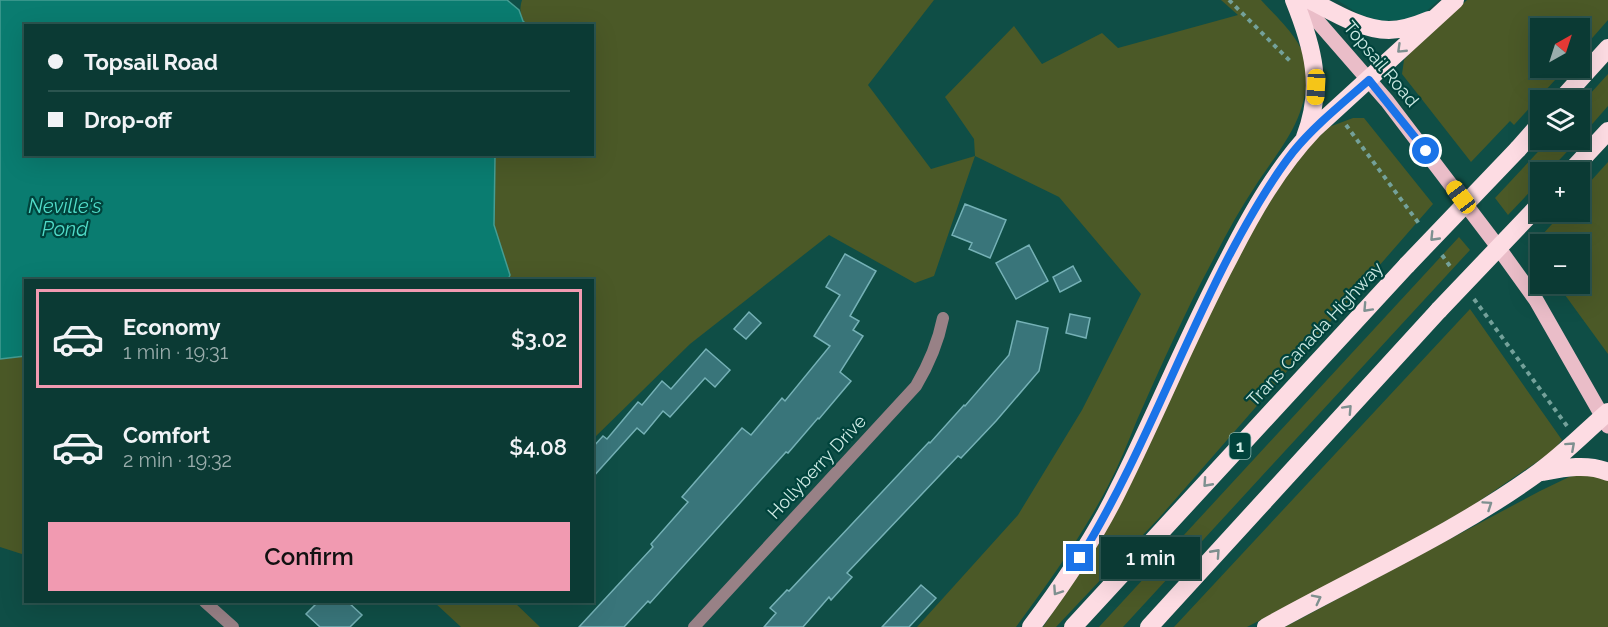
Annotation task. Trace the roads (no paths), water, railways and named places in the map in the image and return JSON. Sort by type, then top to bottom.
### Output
[{"type":"highway","points":[[1294,0],[1310,47],[1316,80],[1311,118],[1303,141]]},
{"type":"highway","points":[[1310,0],[1345,17],[1389,30],[1404,28],[1434,18]]},
{"type":"highway","points":[[1031,627],[1080,558],[1107,512],[1195,324],[1262,196],[1303,141],[1455,0]]},
{"type":"highway","points":[[1570,90],[1608,48]]},
{"type":"highway","points":[[1579,162],[1608,131]]},
{"type":"highway","name":"Trans Canada Highway","points":[[1073,627],[1407,265],[1530,135]]},
{"type":"highway","points":[[1149,627],[1439,310],[1530,214]]},
{"type":"highway","points":[[1266,627],[1475,514],[1537,473],[1606,418]]},
{"type":"highway","points":[[1537,473],[1562,468],[1596,467],[1608,472]]},
{"type":"main road","name":"Topsail Road","points":[[1299,0],[1369,80],[1449,181],[1536,300],[1606,418]]},
{"type":"street","name":"Hollyberry Drive","points":[[694,627],[916,386],[931,361],[943,318]]},
{"type":"street","points":[[206,603],[233,627]]},
{"type":"water","name":"Neville's Pond","points":[[0,0],[507,0],[519,10],[526,24],[24,24],[24,156],[496,156],[494,225],[510,275],[508,279],[24,279],[24,356],[0,359]]}]
